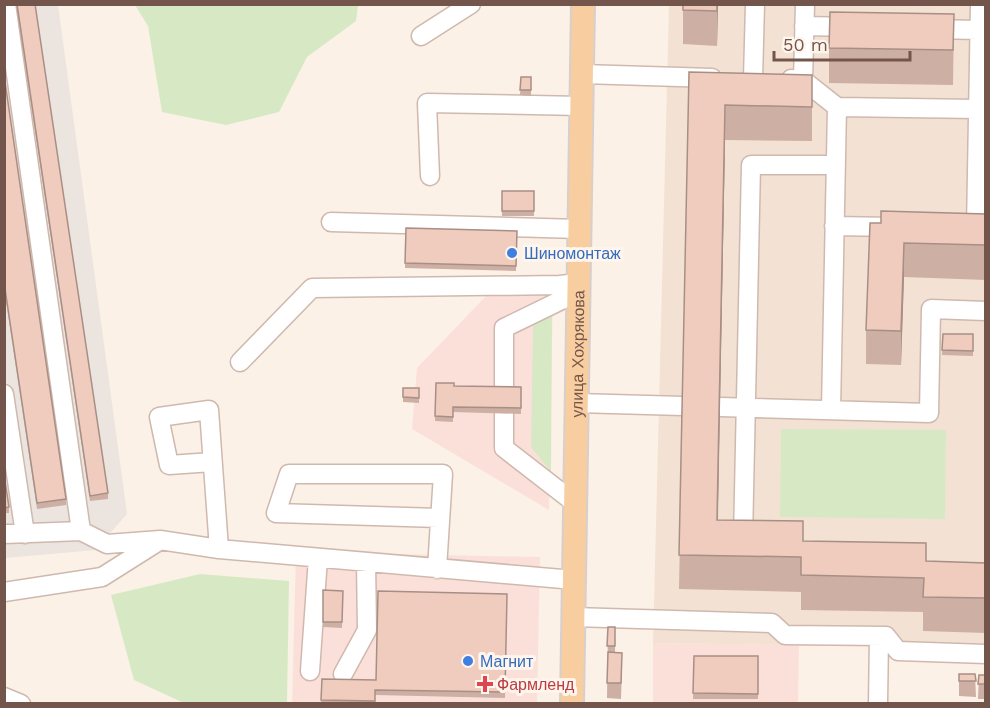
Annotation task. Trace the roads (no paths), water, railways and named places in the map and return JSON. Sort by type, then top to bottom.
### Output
[{"type":"main road","name":"улица Хохрякова","points":[[572,704],[584,4]]},
{"type":"street","points":[[6,4],[81,531]]},
{"type":"street","points":[[421,36],[471,4]]},
{"type":"street","points":[[741,79],[755,4]]},
{"type":"street","points":[[803,80],[805,4]]},
{"type":"street","points":[[954,228],[981,229],[978,109],[980,4]]},
{"type":"street","points":[[804,26],[875,27]]},
{"type":"street","points":[[910,28],[980,30]]},
{"type":"street","points":[[582,74],[803,80],[837,107],[978,109]]},
{"type":"street","points":[[430,176],[427,103],[581,106]]},
{"type":"street","points":[[831,410],[837,107]]},
{"type":"street","points":[[763,539],[743,539],[751,165],[835,165]]},
{"type":"street","points":[[331,222],[579,229]]},
{"type":"street","points":[[834,226],[910,227]]},
{"type":"street","points":[[240,362],[312,288],[560,285],[578,288]]},
{"type":"street","points":[[575,503],[504,448],[504,328],[578,288]]},
{"type":"street","points":[[720,407],[929,413],[931,309],[986,311]]},
{"type":"street","points":[[4,394],[25,534]]},
{"type":"street","points":[[576,403],[683,406]]},
{"type":"street","points":[[212,462],[219,549]]},
{"type":"street","points":[[437,569],[443,474],[289,474],[276,513],[440,518]]},
{"type":"street","points":[[4,534],[81,531],[107,544],[160,540],[219,549],[574,580]]},
{"type":"street","points":[[4,592],[102,577],[160,540]]},
{"type":"street","points":[[310,671],[318,558]]},
{"type":"street","points":[[344,674],[367,630],[366,562]]},
{"type":"street","points":[[573,617],[772,623],[785,635],[886,636],[898,651],[986,654]]},
{"type":"street","points":[[878,704],[879,636]]},
{"type":"street","points":[[4,697],[21,704]]},
{"type":"place","name":"Шиномонтаж","points":[[512,253]]},
{"type":"place","name":"Магнит","points":[[468,661]]},
{"type":"place","name":"Фармленд","points":[[485,684]]}]
